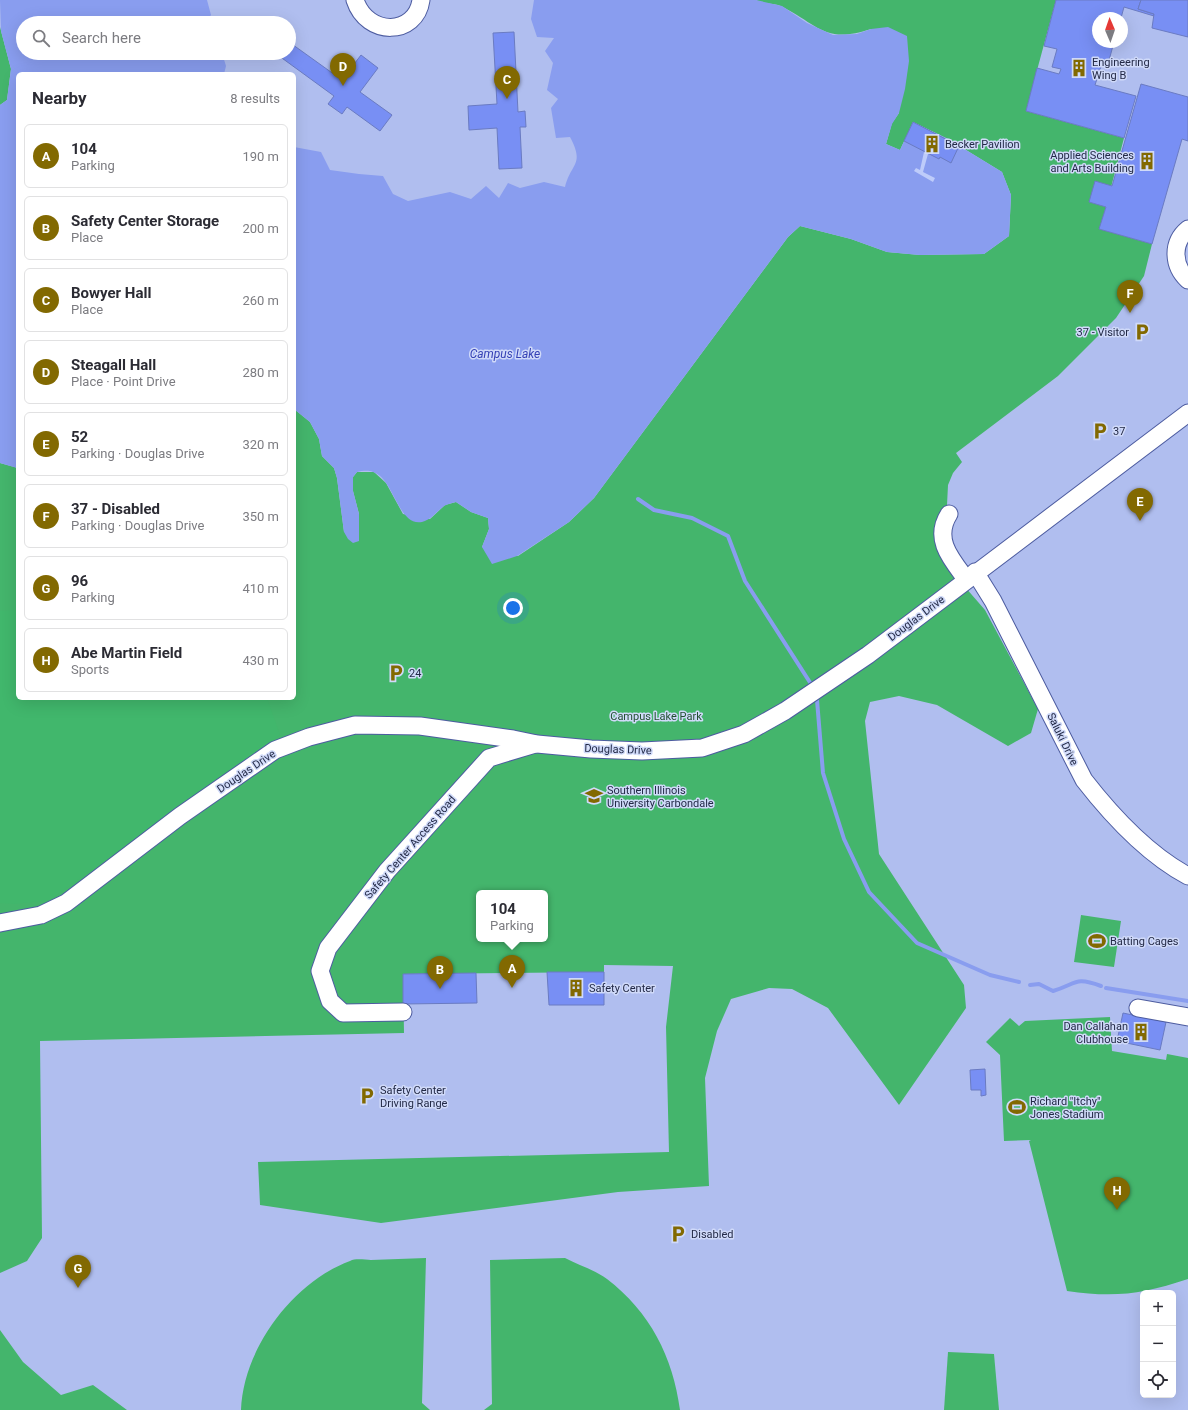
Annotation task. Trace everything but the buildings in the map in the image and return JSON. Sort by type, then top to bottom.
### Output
[{"type":"street","points":[[355,0],[359,11],[365,19],[378,26],[391,27],[405,24],[410,20],[419,8],[421,0]]},
{"type":"street","points":[[1188,230],[1178,243],[1176,257],[1180,271],[1188,280]]},
{"type":"street","name":"Douglas Drive","points":[[0,923],[41,915],[66,902],[180,816],[276,750],[292,742],[355,725],[420,726],[513,739],[537,744],[591,749],[672,751],[702,748],[744,734],[785,712],[868,655],[1188,413]]},
{"type":"street","name":"Saluki Drive","points":[[950,514],[944,523],[942,538],[952,560],[971,576],[993,600],[1084,780],[1100,801],[1140,841],[1175,869],[1188,876]]},
{"type":"street","name":"Safety Center Access Road","points":[[403,1012],[343,1013],[330,1001],[320,971],[328,948],[386,871],[489,758],[537,744]]},
{"type":"street","points":[[1138,1008],[1188,1017]]},
{"type":"shaded area","name":"Southern Illinois University Carbondale","points":[[0,0],[1188,0],[1188,1410],[0,1410]]},
{"type":"green space","name":"Campus Lake Park","points":[[756,0],[1056,0],[1026,111],[1124,138],[1100,229],[1152,244],[1144,276],[1116,318],[1058,376],[956,453],[962,462],[953,473],[948,485],[947,505],[940,514],[935,527],[936,546],[952,572],[985,610],[1038,709],[1031,733],[1008,746],[937,705],[899,696],[870,702],[865,721],[879,854],[964,985],[966,1008],[899,1105],[828,1008],[792,989],[769,988],[731,999],[717,1031],[705,1078],[709,1186],[618,1192],[381,1223],[260,1205],[258,1162],[669,1152],[666,1027],[673,966],[604,965],[604,972],[403,974],[404,1033],[40,1041],[42,1238],[27,1261],[0,1273],[0,463],[16,467],[16,700],[296,700],[296,411],[310,422],[319,439],[322,456],[334,468],[337,478],[344,532],[359,514],[353,491],[353,477],[357,472],[374,472],[386,483],[403,514],[430,519],[445,505],[456,502],[471,512],[488,518],[489,529],[482,547],[518,556],[569,522],[594,498],[788,237],[800,226],[851,239],[887,252],[920,255],[984,254],[1009,236],[1011,195],[1002,172],[948,139],[913,122],[900,150],[886,144],[892,123],[899,113],[871,29],[843,35],[833,34],[824,31],[780,5]]},
{"type":"green space","points":[[0,27],[11,69],[7,100],[0,105]]},
{"type":"green space","points":[[16,610],[16,700],[268,700],[280,735],[50,900],[14,904],[0,903],[0,611]]},
{"type":"green space","name":"Batting Cages","points":[[1081,915],[1121,921],[1114,967],[1074,962]]},
{"type":"green space","points":[[1110,1017],[1112,1051],[1166,1060],[1167,1054],[1188,1058],[1188,1279],[1157,1288],[1129,1293],[1100,1294],[1067,1291],[1029,1141],[1031,1140],[1004,1141],[1000,1055],[986,1042],[1010,1018],[1019,1026],[1025,1021]]},
{"type":"green space","points":[[426,1258],[422,1403],[430,1410],[241,1410],[244,1387],[251,1364],[261,1342],[275,1320],[291,1301],[309,1285],[329,1271],[352,1260]]},
{"type":"green space","points":[[565,1258],[607,1279],[636,1306],[657,1337],[665,1354],[672,1372],[680,1410],[484,1410],[492,1404],[490,1260]]},
{"type":"green space","points":[[0,1330],[23,1362],[61,1395],[93,1385],[127,1410],[0,1410]]},
{"type":"green space","points":[[948,1352],[994,1354],[999,1410],[944,1410]]},
{"type":"water","points":[[0,0],[207,0],[210,16],[16,16],[16,60],[224,60],[226,66],[224,72],[16,72],[16,468],[0,463],[0,105],[7,100],[11,69],[1,31]]},
{"type":"water","name":"Campus Lake","points":[[534,0],[756,0],[782,6],[807,23],[833,35],[857,34],[871,29],[888,27],[907,36],[909,61],[905,89],[899,113],[892,124],[886,144],[900,150],[913,122],[948,139],[1002,172],[1011,195],[1009,236],[984,254],[920,255],[887,252],[851,239],[800,226],[788,237],[594,498],[569,522],[517,556],[492,564],[482,547],[489,529],[488,518],[471,512],[456,502],[444,506],[431,518],[425,521],[414,522],[401,510],[386,483],[380,476],[371,471],[363,471],[357,472],[353,477],[353,491],[359,514],[359,541],[353,543],[348,539],[344,532],[337,478],[334,468],[322,456],[319,439],[310,422],[296,411],[296,147],[321,152],[330,170],[383,176],[393,194],[408,201],[450,192],[471,199],[486,186],[499,198],[508,183],[520,188],[544,182],[565,187],[577,159],[570,137],[556,138],[551,108],[558,99],[547,90],[553,63],[545,51],[554,38],[537,37],[531,19]]},
{"type":"pier","points":[[924,152],[928,154],[923,172],[935,178],[933,182],[914,171],[916,168],[920,170]]},
{"type":"waterway","points":[[638,499],[654,510],[692,518],[728,536],[745,581],[811,684]]},
{"type":"waterway","points":[[817,700],[823,773],[844,839],[869,892],[917,943],[990,975],[1019,982]]},
{"type":"waterway","points":[[1030,985],[1039,984],[1053,991],[1080,981],[1101,986]]},
{"type":"waterway","points":[[1106,988],[1188,1001]]},
{"type":"place","name":"Engineering Wing B","points":[[1079,68]]},
{"type":"place","name":"Steagall Hall","points":[[343,86]]},
{"type":"place","name":"Bowyer Hall","points":[[507,99]]},
{"type":"place","name":"Becker Pavilion","points":[[932,144]]},
{"type":"place","name":"Applied Sciences and Arts Building","points":[[1147,161]]},
{"type":"place","name":"37 - Disabled","points":[[1130,313]]},
{"type":"place","name":"37 - Visitor","points":[[1142,332]]},
{"type":"place","name":"37","points":[[1100,431]]},
{"type":"place","name":"52","points":[[1140,521]]},
{"type":"place","name":"24","points":[[396,673]]},
{"type":"place","name":"Southern Illinois University Carbondale","points":[[594,796]]},
{"type":"place","name":"Batting Cages","points":[[1097,941]]},
{"type":"place","name":"104","points":[[512,988]]},
{"type":"place","name":"Safety Center","points":[[576,988]]},
{"type":"place","name":"Safety Center Storage","points":[[440,989]]},
{"type":"place","name":"Dan Callahan Clubhouse","points":[[1141,1032]]},
{"type":"place","name":"Safety Center Driving Range","points":[[367,1096]]},
{"type":"place","name":"Richard \"Itchy\" Jones Stadium","points":[[1017,1107]]},
{"type":"place","name":"Abe Martin Field","points":[[1117,1210]]},
{"type":"place","name":"Disabled","points":[[678,1234]]},
{"type":"place","name":"96","points":[[78,1288]]}]
